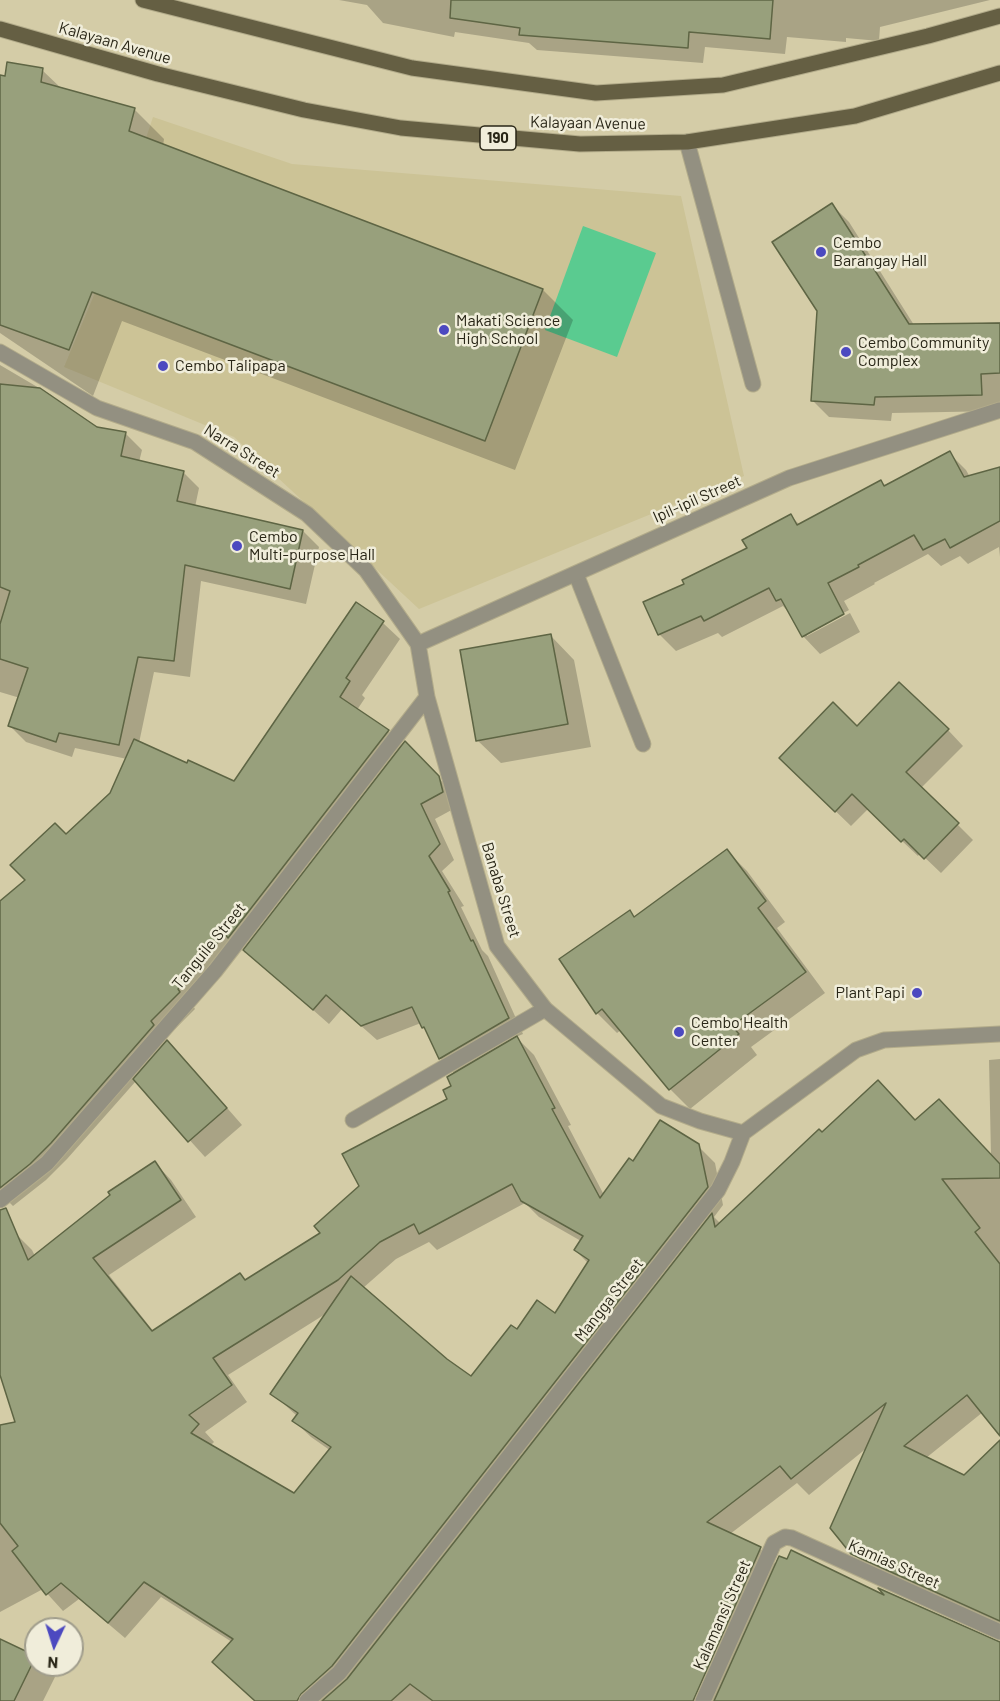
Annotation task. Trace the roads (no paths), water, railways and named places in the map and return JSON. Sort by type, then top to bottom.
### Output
[{"type":"main road","name":"Kalayaan Avenue","points":[[143,0],[412,68],[596,93],[723,86],[1000,16]]},
{"type":"main road","name":"Kalayaan Avenue","points":[[0,29],[185,81],[304,110],[401,128],[580,144],[687,142],[855,116],[1000,73]]},
{"type":"street","points":[[687,142],[729,289],[753,384]]},
{"type":"street","name":"Narra Street","points":[[0,352],[97,408],[195,442],[308,514],[366,570],[418,644]]},
{"type":"street","name":"Ipil-ipil Street","points":[[418,644],[789,478],[1000,410]]},
{"type":"street","points":[[576,574],[644,744]]},
{"type":"street","name":"Banaba Street","points":[[418,644],[427,697],[497,946],[545,1009],[661,1106],[700,1121],[743,1133]]},
{"type":"street","name":"Tanguile Street","points":[[0,1200],[47,1163],[215,970],[427,697]]},
{"type":"street","points":[[353,1120],[545,1009]]},
{"type":"street","points":[[743,1133],[856,1050],[884,1040],[1000,1034]]},
{"type":"street","name":"Mangga Street","points":[[307,1701],[339,1672],[718,1190],[743,1133]]},
{"type":"street","name":"Kamias Street","points":[[774,1543],[785,1537],[792,1538],[1000,1632]]},
{"type":"street","name":"Kalamansi Street","points":[[703,1701],[774,1543]]},
{"type":"place","name":"Cembo Barangay Hall","points":[[821,252]]},
{"type":"place","name":"Makati Science High School","points":[[444,330]]},
{"type":"place","name":"Cembo Community Complex","points":[[846,352]]},
{"type":"place","name":"Cembo Talipapa","points":[[163,366]]},
{"type":"place","name":"Cembo Multi-purpose Hall","points":[[237,546]]},
{"type":"place","name":"Plant Papi","points":[[917,993]]},
{"type":"place","name":"Cembo Health Center","points":[[679,1032]]}]
